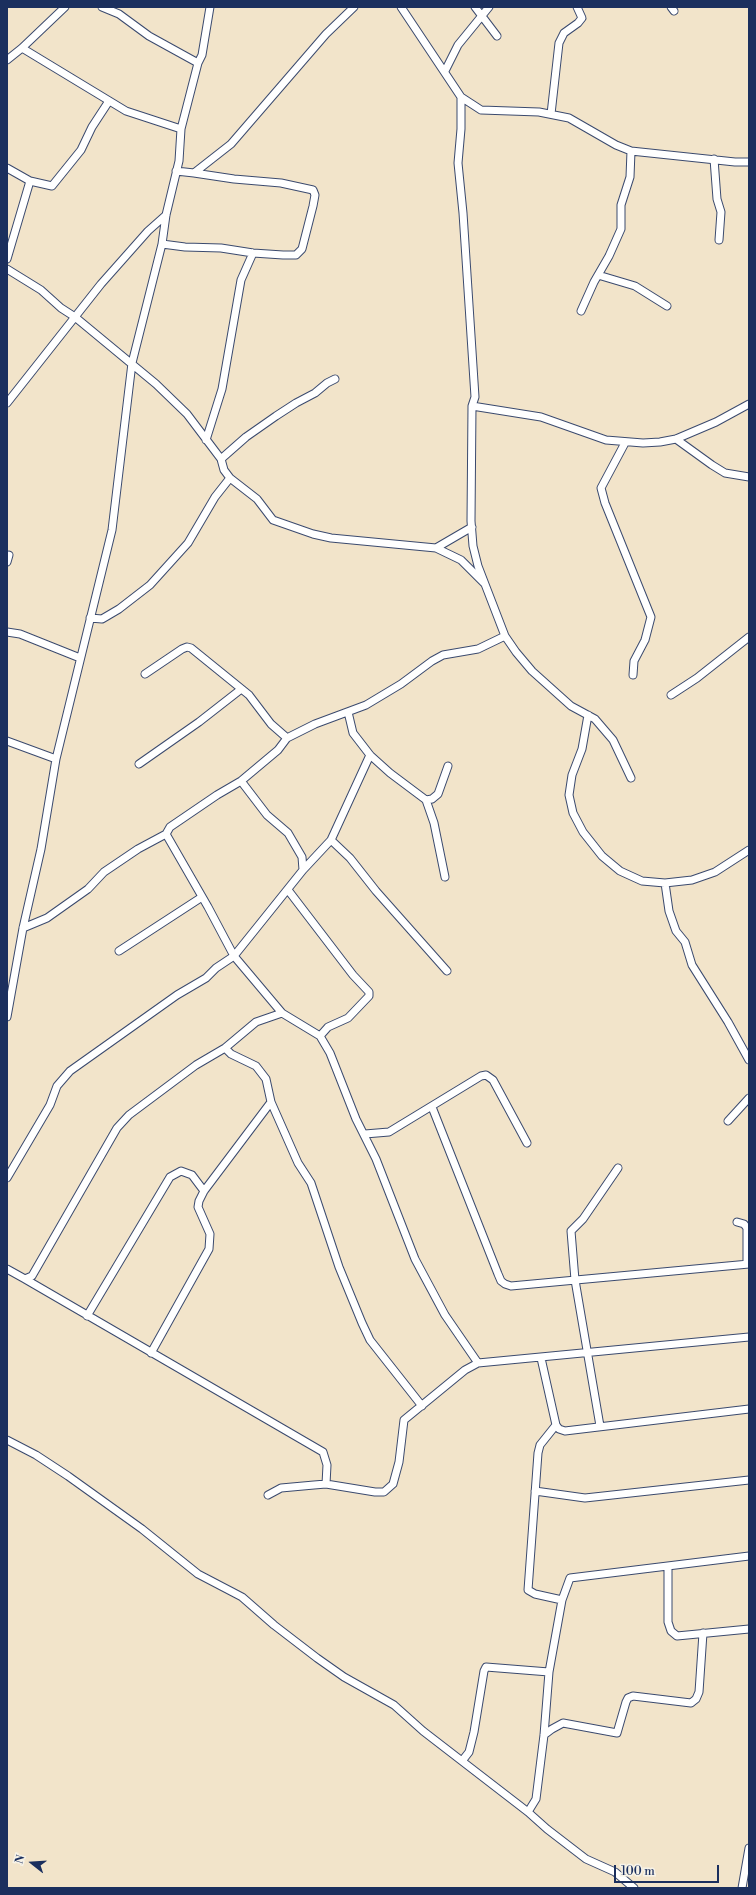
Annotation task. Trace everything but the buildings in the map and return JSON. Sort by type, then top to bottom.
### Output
[{"type":"street","points":[[7,60],[22,48],[65,7]]},
{"type":"street","points":[[102,7],[121,10],[149,36],[198,63]]},
{"type":"street","points":[[7,1017],[56,759],[112,530],[132,363],[162,244],[166,215],[179,161],[181,129],[198,63],[202,55],[210,7]]},
{"type":"street","points":[[194,173],[231,144],[326,34],[354,7]]},
{"type":"street","points":[[401,7],[461,97],[481,110],[551,114],[569,118],[616,145],[631,151],[714,160],[749,162]]},
{"type":"street","points":[[475,7],[497,36]]},
{"type":"street","points":[[445,71],[458,45],[489,7]]},
{"type":"street","points":[[551,114],[559,43],[564,32],[578,23],[582,18],[578,7]]},
{"type":"street","points":[[22,48],[126,111],[181,129]]},
{"type":"street","points":[[461,97],[462,118],[458,162],[475,396],[472,406],[472,527],[476,558],[505,636],[532,671],[571,706],[595,719],[613,740],[631,778]]},
{"type":"street","points":[[7,168],[30,181],[52,186],[81,150],[92,127],[110,101]]},
{"type":"street","points":[[581,311],[621,229],[621,205],[630,177],[631,151]]},
{"type":"street","points":[[714,160],[717,199],[721,212],[719,240]]},
{"type":"street","points":[[162,244],[185,247],[221,248],[253,253],[296,255],[302,249],[313,206],[315,194],[313,190],[281,183],[234,179],[176,171]]},
{"type":"street","points":[[7,259],[30,181]]},
{"type":"street","points":[[7,403],[75,317],[148,231],[166,215]]},
{"type":"street","points":[[206,440],[222,389],[241,280],[253,253]]},
{"type":"street","points":[[7,269],[41,290],[61,308],[75,317],[132,363],[187,414],[221,459],[224,470],[230,478],[257,499],[267,514],[279,523],[313,534],[349,541],[379,542],[411,547],[436,548],[462,560],[486,586]]},
{"type":"street","points":[[598,275],[635,286],[667,306]]},
{"type":"street","points":[[221,459],[246,437],[296,403],[315,394],[327,383],[335,379]]},
{"type":"street","points":[[472,406],[541,417],[606,440],[625,443],[660,442],[676,439],[716,422],[749,404]]},
{"type":"street","points":[[676,439],[725,473],[749,477]]},
{"type":"street","points":[[625,443],[601,488],[605,503],[651,617],[645,640],[634,661],[633,675]]},
{"type":"street","points":[[90,618],[102,619],[150,585],[188,543],[215,496],[230,478]]},
{"type":"street","points":[[436,548],[472,527]]},
{"type":"street","points":[[7,632],[20,634],[80,658]]},
{"type":"street","points":[[23,928],[47,918],[88,889],[104,872],[166,834],[170,827],[216,795],[241,781],[278,750],[287,738],[315,724],[366,705],[386,694],[443,655],[478,649],[505,636]]},
{"type":"street","points":[[671,695],[696,678],[749,637]]},
{"type":"street","points":[[145,674],[182,649],[187,647],[194,650],[240,690],[248,695],[278,731],[287,738]]},
{"type":"street","points":[[139,764],[200,722],[240,690]]},
{"type":"street","points":[[348,712],[353,733],[370,755],[390,773],[426,800],[434,823],[445,877]]},
{"type":"street","points":[[588,714],[582,749],[572,775],[569,795],[573,813],[583,832],[602,856],[620,871],[642,881],[665,883],[692,880],[716,872],[749,850]]},
{"type":"street","points":[[7,741],[56,759]]},
{"type":"street","points":[[7,1178],[50,1105],[57,1086],[70,1071],[177,995],[206,978],[216,968],[234,956],[303,870],[331,840],[370,755]]},
{"type":"street","points":[[426,800],[432,799],[438,794],[448,766]]},
{"type":"street","points":[[241,781],[267,815],[288,833],[302,857],[303,870]]},
{"type":"street","points":[[166,834],[234,956],[282,1013],[320,1036],[330,1053],[356,1119],[365,1134],[415,1259],[445,1315],[478,1363]]},
{"type":"street","points":[[331,840],[350,858],[376,891],[447,972]]},
{"type":"street","points":[[665,883],[669,911],[676,931],[685,942],[692,966],[724,1016],[749,1060]]},
{"type":"street","points":[[288,890],[353,974],[369,992],[369,996],[348,1018],[328,1026],[320,1036]]},
{"type":"street","points":[[119,951],[202,897]]},
{"type":"street","points":[[26,1279],[32,1276],[117,1128],[129,1115],[196,1065],[225,1048],[256,1022],[282,1013]]},
{"type":"street","points":[[225,1048],[231,1054],[256,1066],[266,1078],[270,1102],[298,1163],[310,1183],[362,1324],[370,1340],[422,1406]]},
{"type":"street","points":[[365,1134],[389,1132],[481,1076],[490,1076],[527,1143]]},
{"type":"street","points":[[728,1121],[749,1098]]},
{"type":"street","points":[[151,1353],[209,1249],[210,1234],[198,1207],[204,1191],[270,1102]]},
{"type":"street","points":[[432,1107],[501,1281],[511,1286],[748,1264],[747,1228],[744,1224],[737,1222]]},
{"type":"street","points":[[600,1426],[574,1280],[571,1231],[583,1219],[618,1168]]},
{"type":"street","points":[[87,1316],[170,1177],[181,1172],[192,1175],[204,1191]]},
{"type":"street","points":[[7,1269],[323,1452],[327,1464],[326,1484]]},
{"type":"street","points":[[268,1495],[281,1488],[326,1484],[374,1492],[384,1492],[393,1484],[399,1462],[404,1420],[465,1370],[478,1363],[749,1337]]},
{"type":"street","points":[[541,1358],[556,1425],[565,1431],[749,1409]]},
{"type":"street","points":[[556,1425],[540,1445],[528,1590],[535,1594],[562,1600]]},
{"type":"street","points":[[7,1440],[36,1455],[68,1476],[142,1529],[198,1574],[242,1597],[274,1625],[344,1677],[394,1705],[423,1731],[528,1812],[547,1830],[586,1859],[615,1872],[634,1888]]},
{"type":"street","points":[[535,1491],[585,1498],[749,1480]]},
{"type":"street","points":[[528,1812],[536,1799],[544,1735],[549,1672],[562,1600],[570,1578],[749,1556]]},
{"type":"street","points":[[668,1567],[668,1622],[671,1631],[677,1636],[749,1629]]},
{"type":"street","points":[[544,1735],[563,1723],[617,1733],[626,1702],[628,1698],[633,1696],[691,1703],[696,1699],[699,1692],[703,1633]]},
{"type":"street","points":[[462,1761],[469,1752],[486,1667],[549,1672]]},
{"type":"street","points":[[742,1888],[749,1848]]}]
